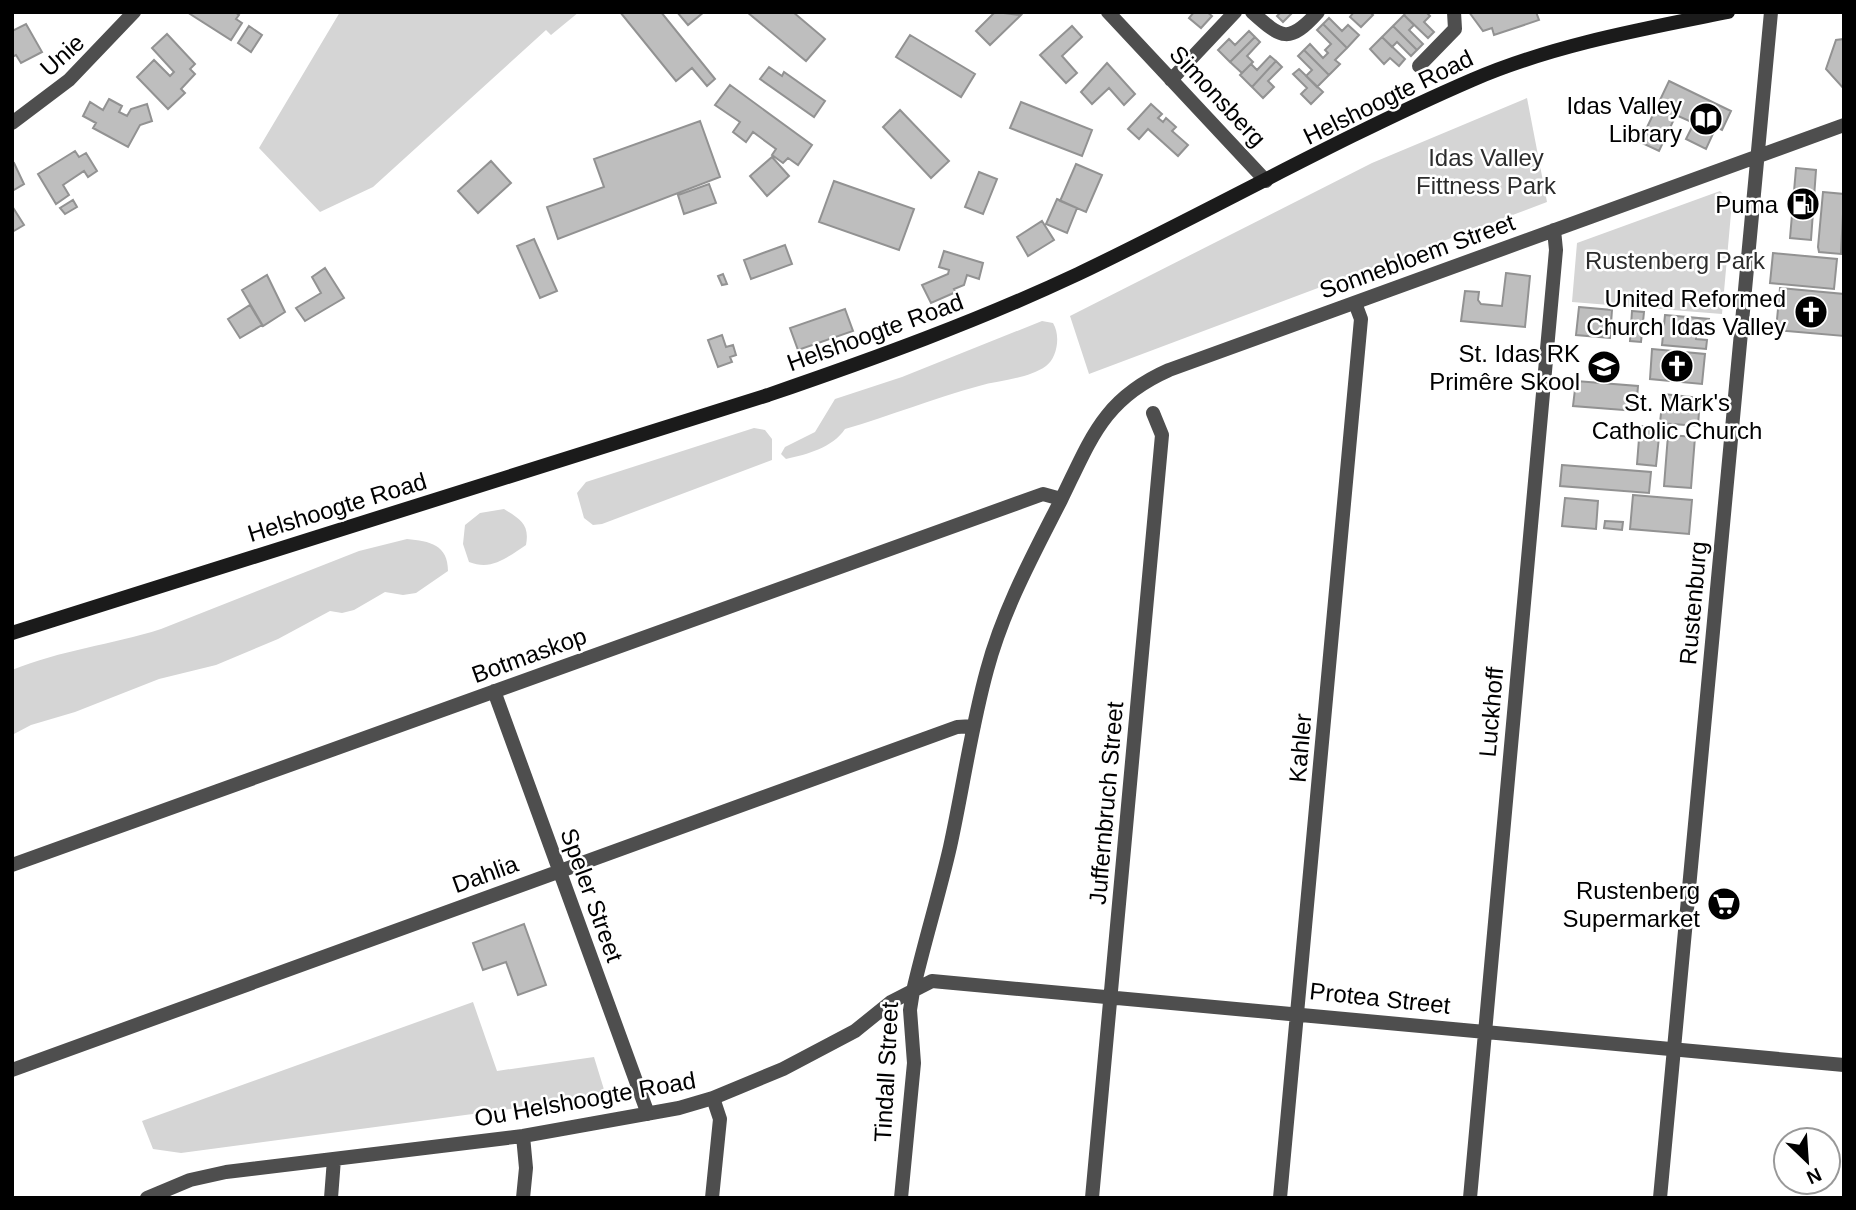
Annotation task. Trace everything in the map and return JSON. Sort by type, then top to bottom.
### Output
[{"type":"main road","name":"Helshoogte Road","points":[[12,633],[755,399],[879,357],[1065,280],[1473,79],[1506,67],[1657,26],[1728,12]]},
{"type":"street","name":"Unie","points":[[12,122],[69,80],[106,46],[134,12]]},
{"type":"street","name":"Simonsberg","points":[[1108,12],[1266,181]]},
{"type":"street","points":[[1171,80],[1235,12]]},
{"type":"street","points":[[1252,12],[1275,32],[1285,36],[1296,34],[1318,12]]},
{"type":"street","points":[[1419,66],[1455,29],[1454,12]]},
{"type":"street","name":"Rustenburg","points":[[1660,1198],[1770,12]]},
{"type":"street","name":"Sonnebloem Street","points":[[1061,499],[1106,414],[1122,397],[1144,381],[1844,125]]},
{"type":"street","name":"Luckhoff","points":[[1470,1198],[1556,250],[1554,230]]},
{"type":"street","name":"Kahler","points":[[1280,1198],[1361,319],[1355,303]]},
{"type":"street","name":"Juffernbruch Street","points":[[1092,1198],[1162,435],[1153,413]]},
{"type":"street","name":"Botmaskop","points":[[12,864],[1043,494],[1061,499]]},
{"type":"street","points":[[913,991],[950,848],[987,669],[1002,622],[1061,499]]},
{"type":"street","name":"Speler Street","points":[[494,691],[648,1114]]},
{"type":"street","name":"Dahlia","points":[[12,1070],[957,727],[974,726]]},
{"type":"street","name":"Protea Street","points":[[913,991],[932,982],[1298,1013],[1844,1065]]},
{"type":"street","name":"Ou Helshoogte Road","points":[[147,1198],[190,1180],[226,1172],[523,1136],[648,1114],[713,1098],[783,1069],[855,1031],[891,1002],[913,991]]},
{"type":"street","name":"Tindall Street","points":[[901,1198],[914,1063],[910,1010],[913,991]]},
{"type":"street","points":[[712,1198],[720,1119],[713,1098]]},
{"type":"street","points":[[523,1136],[526,1168],[523,1198]]},
{"type":"street","points":[[331,1198],[334,1159]]},
{"type":"green space","points":[[340,12],[579,12],[551,35],[546,30],[373,187],[320,212],[259,148]]},
{"type":"green space","name":"Idas Valley Fittness Park","points":[[1527,98],[1547,202],[1089,374],[1070,316],[1372,163]]},
{"type":"green space","name":"Rustenberg Park","points":[[1720,191],[1732,202],[1722,314],[1572,302],[1577,243]]},
{"type":"green space","points":[[1042,321],[1053,323],[1057,340],[1053,358],[1039,370],[962,391],[845,429],[826,446],[811,452],[786,459],[781,454],[785,447],[815,432],[835,399],[902,377]]},
{"type":"green space","points":[[754,428],[765,430],[772,439],[772,460],[602,524],[593,525],[584,518],[577,493],[586,482]]},
{"type":"green space","points":[[504,509],[525,527],[526,545],[492,564],[469,562],[463,544],[465,525],[480,513]]},
{"type":"green space","points":[[407,539],[436,546],[445,555],[447,562],[448,571],[416,593],[403,595],[385,592],[354,610],[342,613],[330,611],[278,639],[216,665],[159,679],[75,712],[31,725],[12,735],[12,670],[49,657],[161,629],[359,551]]},
{"type":"green space","points":[[473,1002],[497,1071],[594,1057],[606,1096],[181,1153],[153,1149],[142,1121]]},
{"type":"building","points":[[187,12],[235,12],[239,15],[236,19],[242,23],[231,40]]},
{"type":"building","points":[[620,12],[661,12],[715,79],[707,86],[692,68],[676,81]]},
{"type":"building","points":[[677,12],[704,12],[688,25]]},
{"type":"building","points":[[747,12],[793,12],[825,39],[806,61]]},
{"type":"building","points":[[995,12],[1021,15],[990,45],[976,31]]},
{"type":"building","points":[[1194,12],[1207,12],[1212,16],[1201,28],[1189,18]]},
{"type":"building","points":[[1281,12],[1293,12],[1283,22],[1277,16]]},
{"type":"building","points":[[1354,12],[1370,12],[1373,15],[1361,27],[1350,17]]},
{"type":"building","points":[[1406,12],[1426,12],[1430,16],[1424,22],[1434,32],[1428,38],[1404,15]]},
{"type":"building","points":[[1469,12],[1536,12],[1539,20],[1494,35],[1492,28],[1483,31]]},
{"type":"building","points":[[1404,15],[1414,25],[1409,30],[1423,44],[1417,50],[1393,26]]},
{"type":"building","points":[[1329,18],[1342,31],[1348,25],[1359,35],[1347,48],[1323,24]]},
{"type":"building","points":[[26,24],[42,52],[21,63],[16,55],[12,57],[12,31]]},
{"type":"building","points":[[1323,24],[1347,48],[1335,60],[1340,64],[1329,75],[1304,50],[1310,44],[1323,58],[1328,53],[1325,50],[1331,44],[1317,30]]},
{"type":"building","points":[[249,26],[262,35],[251,52],[238,43]]},
{"type":"building","points":[[1072,26],[1082,37],[1062,56],[1077,73],[1066,83],[1040,55]]},
{"type":"building","points":[[1393,26],[1417,50],[1411,56],[1397,42],[1392,47],[1382,37]]},
{"type":"building","points":[[1249,31],[1255,37],[1230,62],[1218,50],[1229,39],[1235,45]]},
{"type":"building","points":[[167,34],[195,64],[190,69],[195,74],[181,89],[185,93],[168,109],[137,77],[154,60],[170,76],[174,72],[152,48]]},
{"type":"building","points":[[910,35],[975,74],[961,97],[896,57]]},
{"type":"building","points":[[1255,37],[1260,42],[1247,56],[1253,62],[1242,73],[1230,62]]},
{"type":"building","points":[[1382,37],[1405,59],[1399,66],[1390,58],[1384,64],[1370,49]]},
{"type":"building","points":[[1844,39],[1844,89],[1826,69],[1836,40]]},
{"type":"building","points":[[1304,50],[1329,75],[1317,87],[1306,76],[1312,70],[1298,56]]},
{"type":"building","points":[[1270,56],[1276,61],[1252,87],[1240,75],[1251,64],[1257,70]]},
{"type":"building","points":[[1276,61],[1282,67],[1268,81],[1274,87],[1263,98],[1252,87]]},
{"type":"building","points":[[1107,63],[1135,94],[1124,105],[1109,88],[1092,104],[1081,92]]},
{"type":"building","points":[[769,67],[782,76],[784,72],[825,101],[814,117],[760,79]]},
{"type":"building","points":[[1299,69],[1323,92],[1311,104],[1301,94],[1307,88],[1293,74]]},
{"type":"building","name":"Idas Valley Library","points":[[1669,81],[1731,111],[1722,130],[1716,127],[1706,149],[1686,139],[1694,123],[1676,115],[1659,151],[1640,142]]},
{"type":"building","points":[[730,85],[812,145],[798,165],[788,158],[783,163],[772,155],[776,149],[753,132],[746,142],[733,132],[740,122],[715,105]]},
{"type":"building","points":[[109,99],[122,106],[119,112],[127,116],[131,109],[147,104],[152,121],[140,125],[128,147],[93,128],[96,123],[83,116],[90,102],[103,110]]},
{"type":"building","points":[[1021,102],[1092,130],[1082,156],[1010,128]]},
{"type":"building","points":[[1151,104],[1162,114],[1158,118],[1163,122],[1166,118],[1176,127],[1172,131],[1188,145],[1178,156],[1148,129],[1139,139],[1128,129]]},
{"type":"building","points":[[900,110],[949,161],[931,178],[883,127]]},
{"type":"building","points":[[700,121],[720,177],[558,239],[547,207],[604,187],[594,159]]},
{"type":"building","points":[[75,151],[79,157],[86,153],[97,171],[88,177],[84,171],[63,185],[69,195],[56,204],[38,174]]},
{"type":"building","points":[[772,157],[789,176],[767,196],[750,176]]},
{"type":"building","points":[[491,161],[511,183],[478,213],[458,191]]},
{"type":"building","points":[[14,163],[24,184],[12,191],[12,164]]},
{"type":"building","points":[[1076,164],[1102,175],[1086,212],[1060,201]]},
{"type":"building","name":"Puma","points":[[1796,168],[1816,170],[1811,240],[1790,238]]},
{"type":"building","points":[[979,172],[997,179],[983,214],[965,207]]},
{"type":"building","points":[[834,181],[914,209],[899,250],[819,222]]},
{"type":"building","points":[[709,184],[716,203],[684,214],[678,195]]},
{"type":"building","points":[[1823,192],[1844,194],[1841,254],[1819,252]]},
{"type":"building","points":[[1057,199],[1077,208],[1067,233],[1046,224]]},
{"type":"building","points":[[73,200],[77,207],[65,214],[60,208]]},
{"type":"building","points":[[12,206],[24,225],[12,232]]},
{"type":"building","points":[[1042,221],[1054,240],[1028,256],[1017,237]]},
{"type":"building","points":[[534,239],[557,291],[540,298],[517,246]]},
{"type":"building","points":[[785,245],[792,264],[751,279],[744,260]]},
{"type":"building","points":[[944,251],[983,263],[979,279],[967,275],[964,285],[954,289],[956,292],[931,303],[922,285],[948,274],[949,270],[939,267]]},
{"type":"building","points":[[1773,253],[1837,259],[1834,289],[1770,283]]},
{"type":"building","points":[[325,268],[344,298],[305,321],[296,308],[321,293],[312,277]]},
{"type":"building","points":[[1506,273],[1530,276],[1525,327],[1461,321],[1465,291],[1479,292],[1478,300],[1481,304],[1502,306]]},
{"type":"building","points":[[723,274],[727,284],[722,285],[718,276]]},
{"type":"building","points":[[267,275],[285,312],[263,326],[242,290]]},
{"type":"building","name":"United Reformed Church Idas Valley","points":[[1780,288],[1844,294],[1844,336],[1776,330]]},
{"type":"building","points":[[250,305],[262,325],[240,338],[228,319]]},
{"type":"building","points":[[1579,307],[1612,310],[1610,338],[1576,335]]},
{"type":"building","points":[[845,309],[853,331],[798,350],[790,328]]},
{"type":"building","points":[[1632,311],[1644,312],[1641,342],[1630,341]]},
{"type":"building","points":[[1665,315],[1709,319],[1707,336],[1696,335],[1696,339],[1707,340],[1706,349],[1662,345]]},
{"type":"building","points":[[722,335],[726,347],[733,345],[736,355],[730,357],[732,362],[718,367],[708,340]]},
{"type":"building","name":"St. Mark's Catholic Church","points":[[1652,349],[1705,354],[1702,384],[1650,379]]},
{"type":"building","points":[[1576,381],[1638,386],[1636,411],[1573,406]]},
{"type":"building","points":[[1663,394],[1700,398],[1698,426],[1660,423]]},
{"type":"building","points":[[1640,426],[1660,427],[1656,466],[1637,464]]},
{"type":"building","points":[[1668,435],[1695,437],[1691,488],[1664,486]]},
{"type":"building","points":[[1562,465],[1651,472],[1649,493],[1560,486]]},
{"type":"building","points":[[1633,495],[1692,500],[1689,534],[1630,529]]},
{"type":"building","points":[[1565,498],[1598,501],[1596,529],[1562,526]]},
{"type":"building","points":[[1605,521],[1623,522],[1622,530],[1604,528]]},
{"type":"building","points":[[524,924],[546,985],[518,995],[506,962],[483,970],[473,943]]},
{"type":"place","name":"Idas Valley Library","points":[[1706,119]]},
{"type":"place","name":"Puma","points":[[1803,204]]},
{"type":"place","name":"United Reformed Church Idas Valley","points":[[1811,312]]},
{"type":"place","name":"St. Mark's Catholic Church","points":[[1677,366]]},
{"type":"place","name":"St. Idas RK Primêre Skool","points":[[1604,367]]},
{"type":"place","name":"Rustenberg Supermarket","points":[[1724,904]]}]
